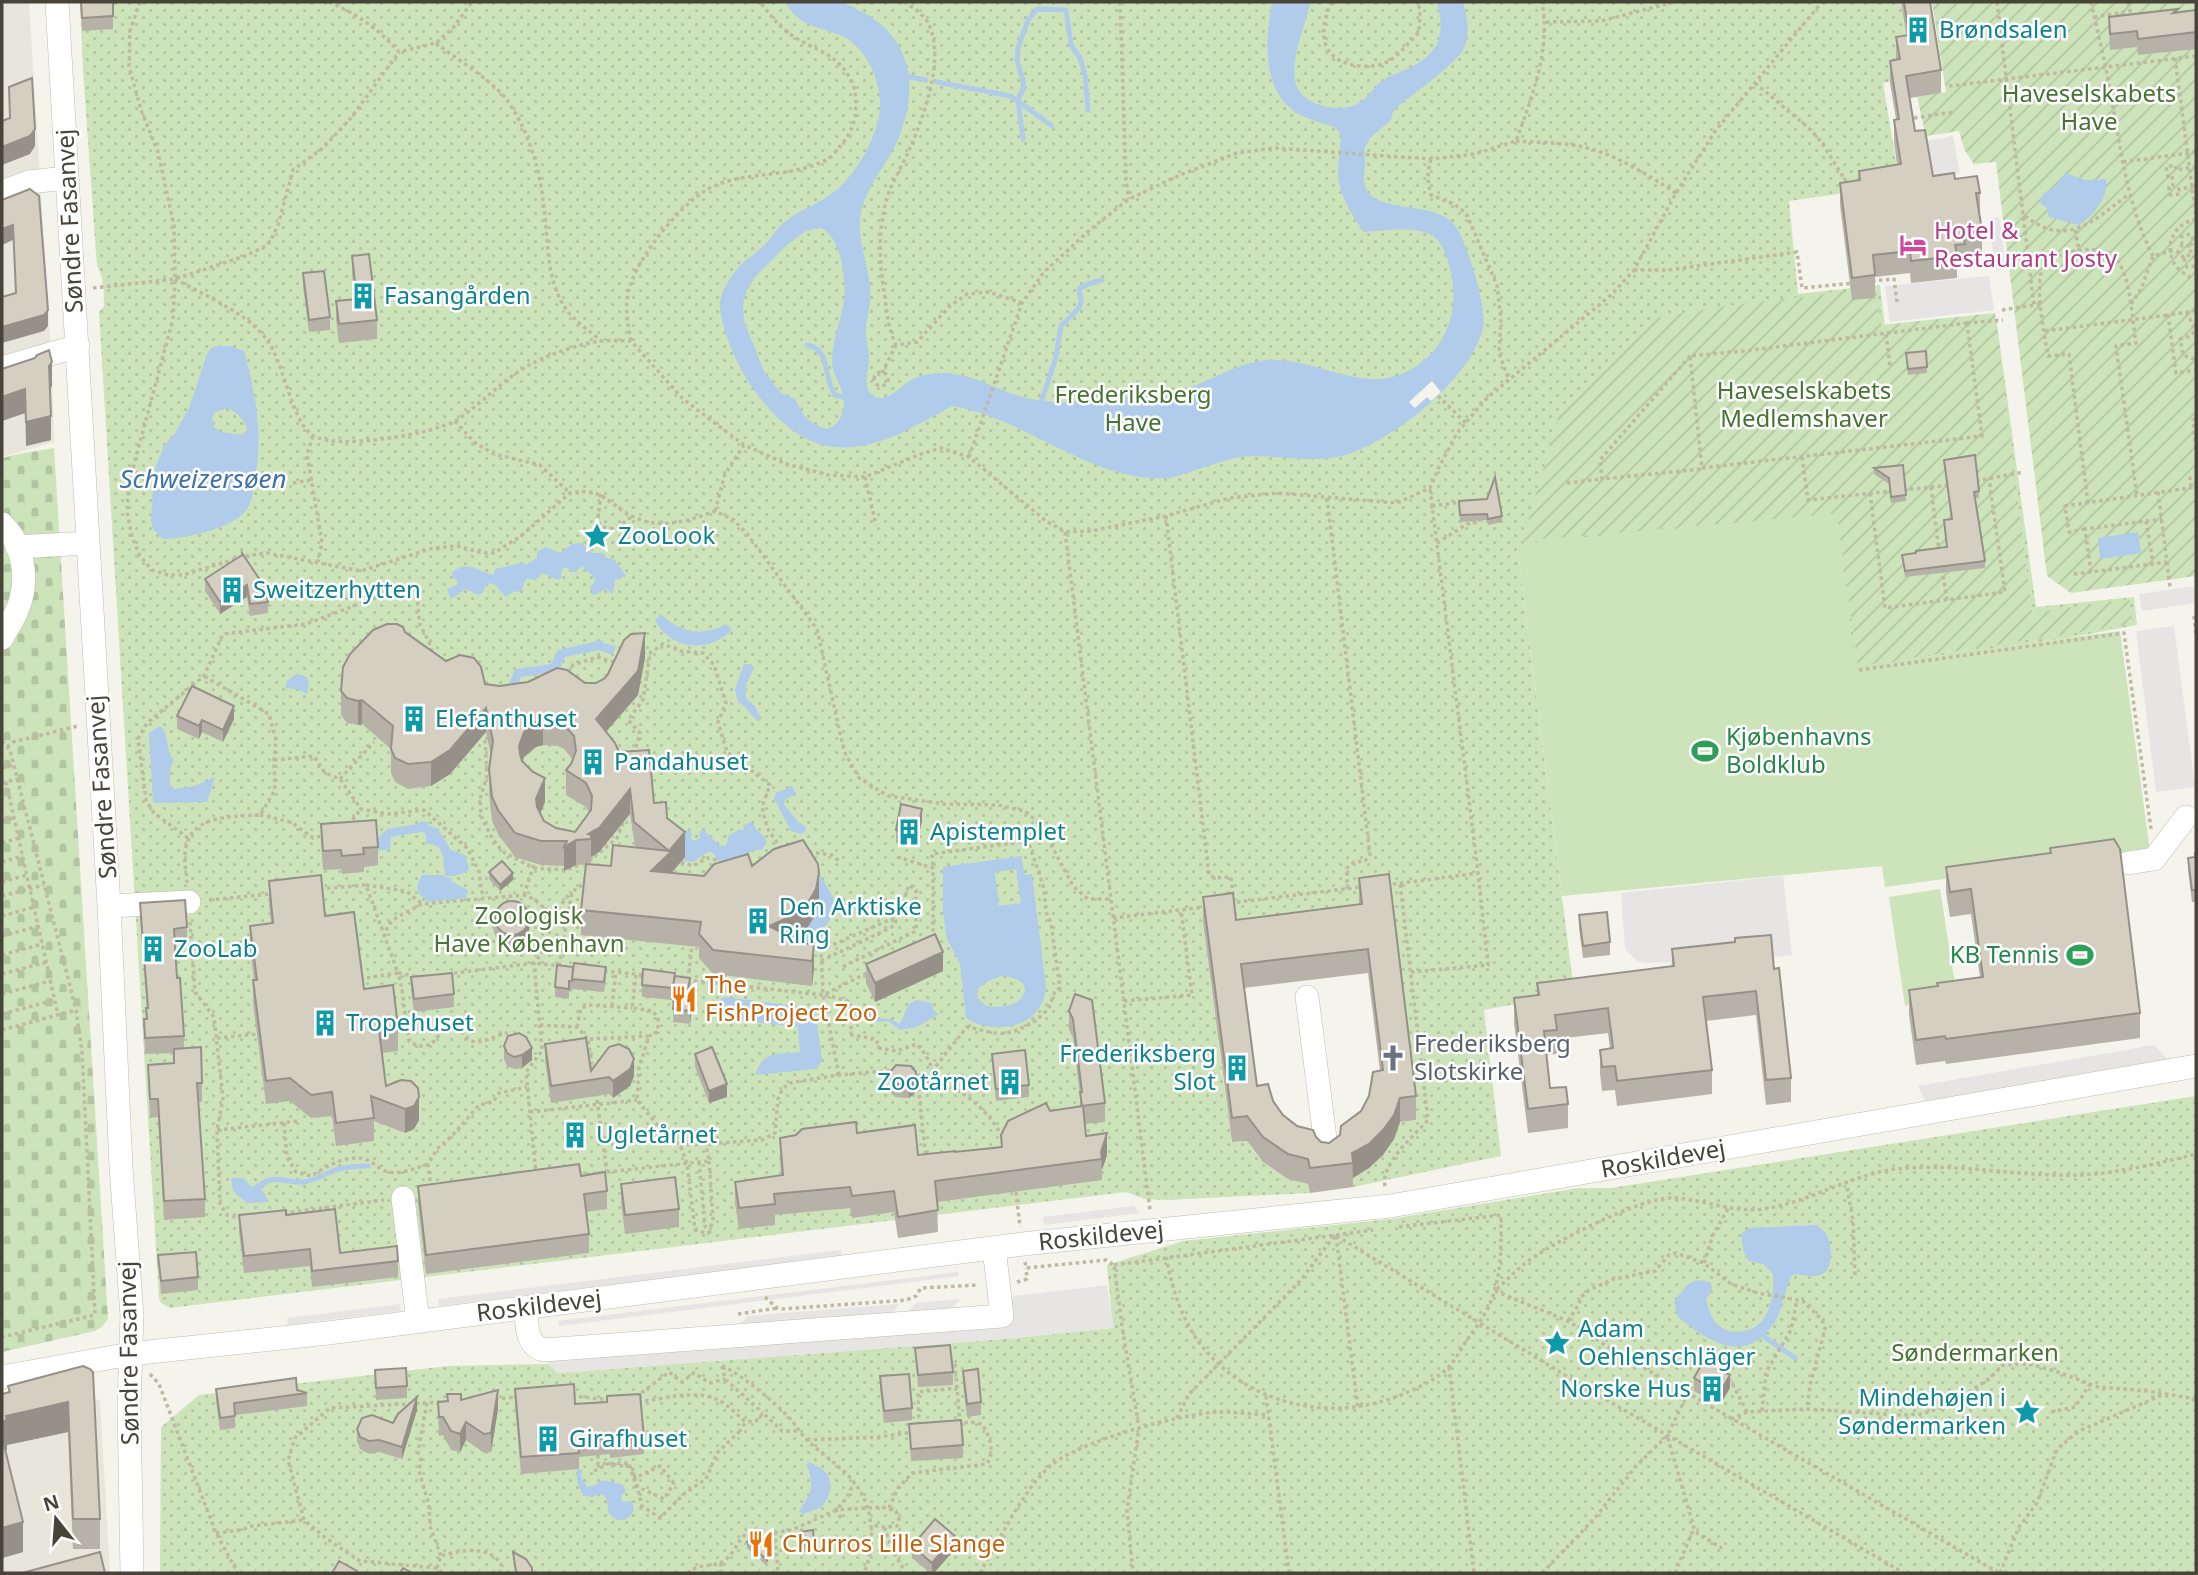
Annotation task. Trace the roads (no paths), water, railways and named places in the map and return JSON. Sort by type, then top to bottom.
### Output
[{"type":"street","name":"Søndre Fasanvej","points":[[57,2],[109,906],[121,1167],[132,1316],[132,1573]]},
{"type":"street","points":[[2,192],[29,182],[66,178]]},
{"type":"street","points":[[2,368],[78,346]]},
{"type":"street","points":[[2,524],[18,547],[23,567],[23,589],[18,610],[2,638]]},
{"type":"street","points":[[18,547],[87,543]]},
{"type":"street","points":[[2128,863],[2154,859],[2186,817]]},
{"type":"street","points":[[109,906],[189,902]]},
{"type":"street","points":[[1307,997],[1327,1154]]},
{"type":"street","name":"Roskildevej","points":[[2,1377],[130,1354],[418,1322],[1023,1244],[1333,1212],[1390,1217],[2196,1066]]},
{"type":"street","points":[[403,1198],[418,1322]]},
{"type":"street","points":[[526,1308],[532,1343],[536,1348],[544,1350],[1002,1316],[994,1248]]},
{"type":"water","points":[[785,2],[837,2],[854,8],[882,25],[894,38],[907,68],[909,84],[905,119],[895,147],[868,192],[861,212],[860,234],[870,290],[866,328],[869,358],[867,387],[872,396],[887,397],[915,378],[942,373],[973,378],[1029,399],[1079,402],[1168,395],[1242,366],[1266,360],[1301,363],[1353,377],[1387,378],[1404,373],[1431,354],[1448,328],[1454,297],[1453,281],[1443,249],[1434,237],[1419,231],[1364,232],[1348,206],[1339,184],[1340,133],[1336,128],[1294,111],[1274,85],[1267,43],[1272,2],[1310,2],[1295,60],[1295,80],[1303,96],[1311,101],[1340,108],[1357,104],[1381,82],[1420,62],[1434,49],[1438,41],[1440,24],[1437,2],[1463,2],[1468,32],[1463,50],[1446,68],[1398,106],[1391,120],[1370,138],[1364,149],[1364,177],[1370,195],[1379,201],[1434,213],[1447,218],[1456,227],[1471,261],[1482,306],[1483,328],[1476,348],[1446,387],[1405,423],[1362,449],[1331,458],[1243,457],[1171,478],[1142,477],[1087,461],[1007,423],[952,406],[890,438],[874,443],[840,447],[823,445],[801,436],[771,411],[744,374],[725,331],[720,302],[724,288],[732,276],[765,245],[779,227],[837,190],[855,170],[875,132],[880,98],[871,66],[851,41],[804,22]],"holes":[[[820,228],[827,232],[838,249],[844,282],[844,301],[832,359],[844,403],[839,420],[826,429],[806,418],[795,399],[781,393],[764,371],[744,321],[743,304],[755,277],[788,244],[806,231]]]},
{"type":"water","points":[[2065,173],[2085,180],[2106,179],[2107,185],[2099,205],[2090,217],[2079,225],[2049,217],[2047,208],[2041,204],[2044,193],[2055,187]]},
{"type":"water","name":"Schweizersøen","points":[[229,346],[244,351],[255,400],[258,433],[252,497],[241,516],[221,527],[196,535],[163,539],[153,529],[151,521],[154,471],[164,446],[189,408],[211,348]],"holes":[[[231,409],[245,423],[247,430],[242,435],[221,432],[214,427],[212,418],[215,412]]]},
{"type":"water","points":[[2138,532],[2141,553],[2100,559],[2098,538]]},
{"type":"water","points":[[582,543],[592,553],[603,553],[607,558],[614,559],[626,576],[615,580],[613,594],[606,589],[592,594],[590,587],[595,581],[594,577],[582,566],[575,573],[565,567],[558,580],[542,573],[536,580],[527,579],[522,591],[513,592],[506,597],[490,583],[480,594],[466,589],[451,599],[447,589],[459,584],[451,574],[461,567],[470,567],[491,575],[495,569],[522,563],[526,565],[537,558],[537,552],[545,547],[560,553],[572,544]]},
{"type":"water","points":[[661,614],[676,625],[692,631],[709,631],[726,624],[732,630],[712,643],[680,643],[670,638],[655,620]]},
{"type":"water","points":[[603,640],[603,643],[616,646],[612,655],[599,650],[565,657],[559,672],[521,677],[516,695],[506,692],[515,669],[551,664],[558,650]]},
{"type":"water","points":[[744,664],[752,664],[753,670],[746,685],[746,698],[755,706],[760,716],[759,722],[738,702],[735,689]]},
{"type":"water","points":[[294,675],[304,675],[307,678],[307,694],[286,688],[287,681]]},
{"type":"water","points":[[160,726],[174,760],[170,769],[170,785],[174,789],[195,786],[215,777],[207,802],[153,803],[149,733]]},
{"type":"water","points":[[792,786],[796,794],[785,800],[784,804],[798,822],[805,826],[806,831],[801,834],[791,831],[774,798],[776,793]]},
{"type":"water","points":[[421,821],[429,822],[428,825],[438,829],[451,850],[465,855],[469,868],[467,872],[445,876],[440,850],[437,846],[426,844],[426,834],[422,832],[391,837],[390,850],[378,850],[377,839],[387,829],[418,824]]},
{"type":"water","points":[[752,821],[767,843],[761,850],[749,852],[741,861],[722,864],[713,853],[708,852],[693,862],[683,859],[679,835],[690,829],[690,838],[694,841],[700,838],[699,832],[704,830],[719,845],[724,846],[728,836],[740,829],[744,831],[743,826]]},
{"type":"water","points":[[1021,856],[1025,875],[1032,874],[1046,987],[1043,1001],[1028,1019],[1016,1025],[991,1027],[966,1018],[960,964],[947,939],[943,913],[943,867]],"holes":[[[1016,869],[1021,903],[999,906],[995,872]],[[1002,976],[1022,983],[1024,995],[1011,1005],[987,1006],[980,1001],[977,991],[990,980]]]},
{"type":"water","points":[[815,873],[820,874],[834,899],[829,922],[816,932],[811,968],[785,943],[806,930]]},
{"type":"water","points":[[422,875],[444,875],[451,878],[452,882],[468,890],[466,898],[428,902],[419,894],[417,886]]},
{"type":"water","points":[[724,997],[811,1008],[816,1016],[822,1059],[819,1066],[815,1069],[755,1075],[767,1057],[800,1052],[798,1027],[725,1019],[710,1008]]},
{"type":"water","points":[[916,1000],[932,1003],[933,1010],[939,1014],[917,1027],[900,1030],[888,1021],[877,1022],[869,1018],[871,1005],[874,1018],[891,1019],[899,1024],[909,1005]]},
{"type":"water","points":[[231,1178],[243,1178],[252,1187],[265,1179],[268,1184],[261,1188],[269,1202],[247,1203],[233,1191]]},
{"type":"water","points":[[1817,1225],[1825,1232],[1829,1242],[1829,1266],[1819,1275],[1794,1274],[1791,1277],[1777,1318],[1763,1336],[1752,1344],[1739,1347],[1715,1341],[1678,1317],[1674,1302],[1685,1287],[1699,1280],[1711,1283],[1712,1289],[1706,1300],[1718,1325],[1728,1331],[1740,1332],[1758,1325],[1771,1304],[1773,1274],[1763,1264],[1749,1261],[1744,1253],[1741,1234],[1749,1228]]},
{"type":"water","points":[[807,1462],[827,1474],[830,1479],[830,1492],[822,1507],[803,1514],[799,1511],[811,1488]]},
{"type":"water","points":[[577,1469],[582,1470],[581,1477],[587,1487],[602,1480],[622,1484],[626,1491],[621,1496],[622,1502],[632,1501],[632,1514],[622,1520],[615,1519],[609,1513],[603,1495],[583,1495],[577,1482]]},
{"type":"waterway","points":[[1023,139],[1018,100],[1023,89],[1023,80],[1017,60],[1018,48],[1028,20],[1037,9],[1066,10],[1071,45],[1080,58],[1085,75],[1088,110]]},
{"type":"waterway","points":[[909,77],[926,80]]},
{"type":"waterway","points":[[937,82],[1011,96],[1052,126]]},
{"type":"waterway","points":[[1042,400],[1056,357],[1061,326],[1079,308],[1079,289],[1102,280]]},
{"type":"waterway","points":[[807,345],[820,352],[831,388],[835,395],[843,397]]},
{"type":"waterway","points":[[267,1181],[276,1179],[304,1182],[339,1169],[368,1166]]},
{"type":"waterway","points":[[1763,1336],[1795,1358]]},
{"type":"place","name":"Brøndsalen","points":[[1918,30]]},
{"type":"place","name":"Hotel & Restaurant Josty","points":[[1913,245]]},
{"type":"place","name":"Fasangården","points":[[363,296]]},
{"type":"place","name":"ZooLook","points":[[597,536]]},
{"type":"place","name":"Sweitzerhytten","points":[[232,590]]},
{"type":"place","name":"Elefanthuset","points":[[414,719]]},
{"type":"place","name":"Kjøbenhavns Boldklub","points":[[1705,751]]},
{"type":"place","name":"Pandahuset","points":[[593,762]]},
{"type":"place","name":"Apistemplet","points":[[909,832]]},
{"type":"place","name":"Den Arktiske Ring","points":[[758,921]]},
{"type":"place","name":"ZooLab","points":[[153,949]]},
{"type":"place","name":"KB Tennis","points":[[2080,955]]},
{"type":"place","name":"The FishProject Zoo","points":[[684,999]]},
{"type":"place","name":"Tropehuset","points":[[325,1023]]},
{"type":"place","name":"Frederiksberg Slotskirke","points":[[1393,1058]]},
{"type":"place","name":"Frederiksberg Slot","points":[[1237,1068]]},
{"type":"place","name":"Zootårnet","points":[[1010,1082]]},
{"type":"place","name":"Ugletårnet","points":[[575,1135]]},
{"type":"place","name":"Adam Oehlenschläger","points":[[1557,1343]]},
{"type":"place","name":"Norske Hus","points":[[1712,1389]]},
{"type":"place","name":"Mindehøjen i Søndermarken","points":[[2027,1412]]},
{"type":"place","name":"Girafhuset","points":[[548,1439]]},
{"type":"place","name":"Churros Lille Slange","points":[[761,1544]]},
{"type":"park label","name":"Haveselskabets Have","points":[[2089,108]]},
{"type":"park label","name":"Haveselskabets Medlemshaver","points":[[1804,405]]},
{"type":"park label","name":"Frederiksberg Have","points":[[1133,409]]},
{"type":"park label","name":"Zoologisk Have København","points":[[529,930]]},
{"type":"park label","name":"Søndermarken","points":[[1975,1353]]}]
